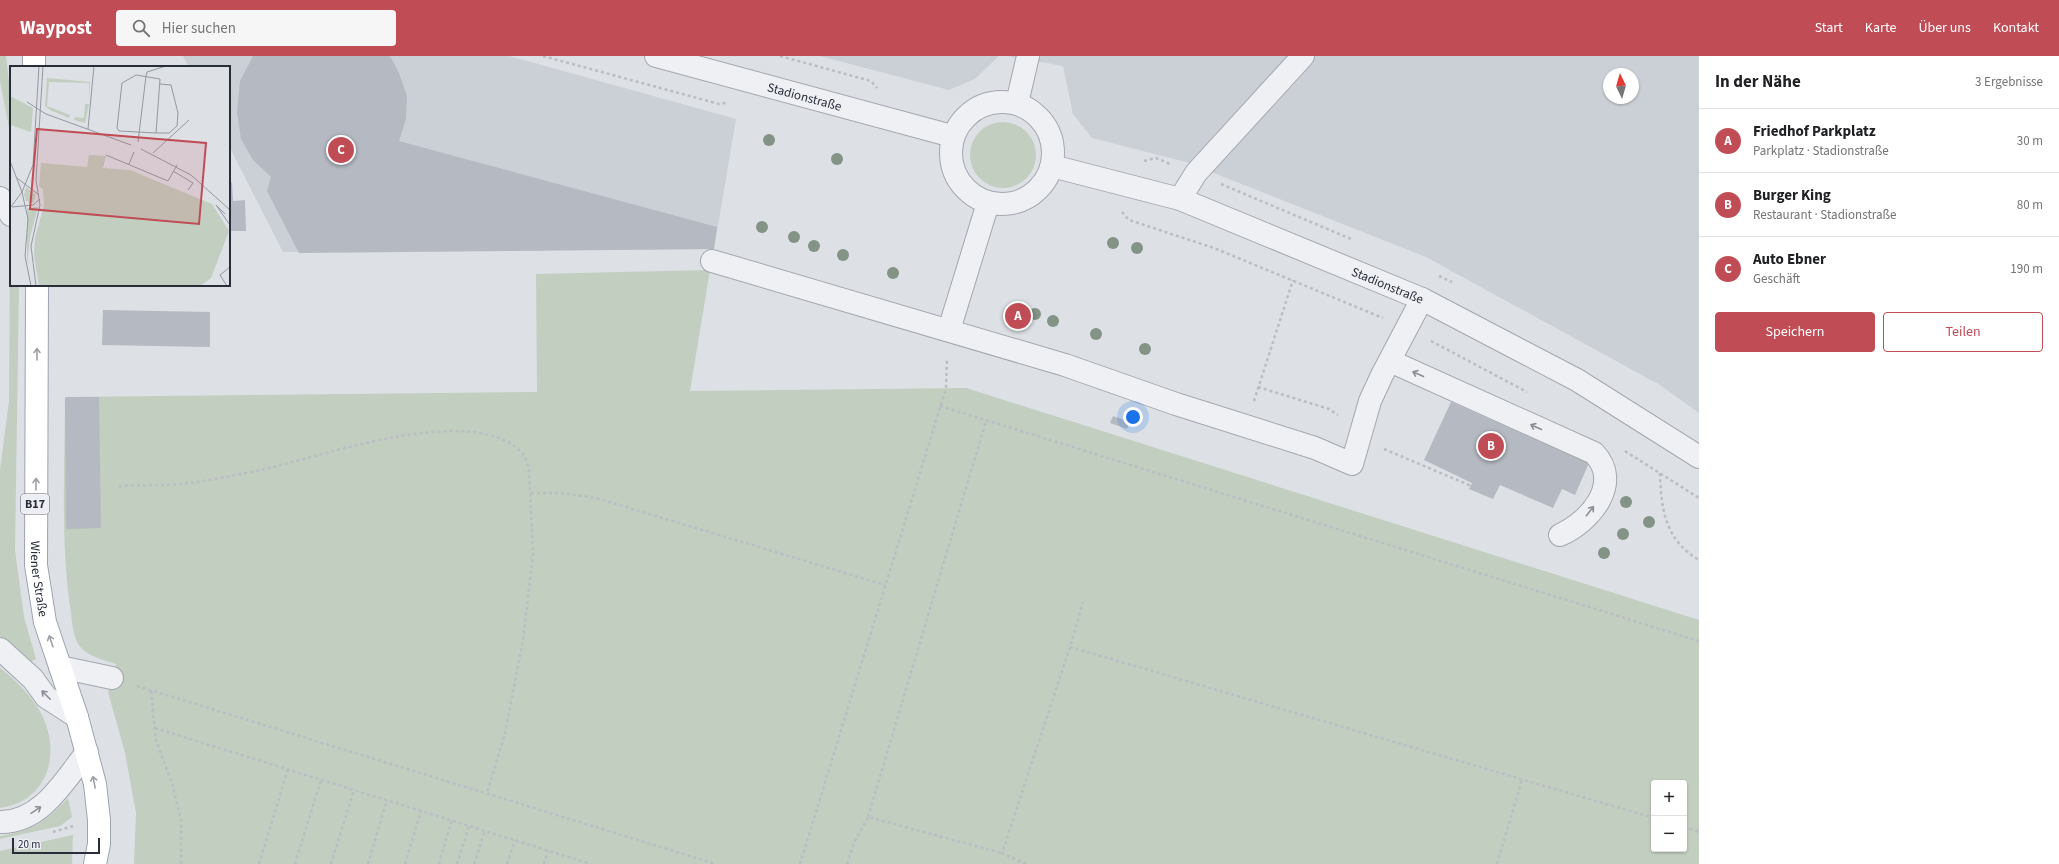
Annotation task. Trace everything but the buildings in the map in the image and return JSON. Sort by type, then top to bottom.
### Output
[{"type":"main road","name":"Wiener Straße","points":[[37,286],[36,565],[45,622],[78,717],[95,784],[99,820],[99,844],[96,864]]},
{"type":"street","name":"Stadionstraße","points":[[656,56],[952,136]]},
{"type":"street","points":[[1017,103],[1028,56]]},
{"type":"street","points":[[1180,199],[1196,173],[1303,56]]},
{"type":"street","points":[[998,101],[1017,103],[1036,113],[1048,129],[1054,149],[1052,166],[1044,183],[1027,198],[1004,204],[988,203],[969,193],[955,176],[950,157],[952,136],[961,121],[976,107],[998,101]]},
{"type":"street","name":"Stadionstraße","points":[[1052,166],[1180,199],[1422,299],[1577,380],[1699,457]]},
{"type":"street","points":[[0,198],[10,214]]},
{"type":"street","points":[[948,330],[988,203]]},
{"type":"street","points":[[712,261],[1072,368],[1315,448],[1352,464],[1370,401],[1422,299]]},
{"type":"street","points":[[1390,362],[1594,453],[1602,461],[1606,472],[1604,491],[1590,513],[1572,529],[1560,535]]},
{"type":"street","points":[[0,649],[33,679],[46,697],[78,717]]},
{"type":"street","points":[[60,667],[112,678]]},
{"type":"street","points":[[0,822],[25,817],[40,809],[87,752]]},
{"type":"path","points":[[543,56],[719,104]]},
{"type":"path","points":[[780,56],[871,81]]},
{"type":"path","points":[[1246,426],[1293,280]]},
{"type":"path","points":[[800,864],[946,388],[948,330]]},
{"type":"path","points":[[940,406],[1699,641]]},
{"type":"path","points":[[847,864],[854,843],[868,816],[986,421]]},
{"type":"path","points":[[119,486],[196,482],[280,466],[378,440],[431,432],[473,432],[494,435],[511,443],[524,455],[529,468],[533,554],[523,640],[505,733],[487,793]]},
{"type":"path","points":[[1699,498],[1660,472],[1661,502],[1670,533],[1688,554],[1699,560]]},
{"type":"path","points":[[531,493],[561,493],[596,498],[885,584]]},
{"type":"path","points":[[1002,853],[1070,647],[1083,602]]},
{"type":"path","points":[[1070,647],[1651,817]]},
{"type":"path","points":[[112,678],[716,864]]},
{"type":"path","points":[[151,690],[156,741],[172,782],[181,820],[181,864]]},
{"type":"path","points":[[155,728],[591,864]]},
{"type":"path","points":[[259,864],[288,769]]},
{"type":"path","points":[[295,864],[321,780]]},
{"type":"path","points":[[1497,864],[1522,780]]},
{"type":"path","points":[[331,864],[354,790]]},
{"type":"path","points":[[368,864],[388,800]]},
{"type":"path","points":[[405,864],[421,811]]},
{"type":"path","points":[[868,816],[1002,853],[1026,864]]},
{"type":"path","points":[[439,864],[452,820]]},
{"type":"path","points":[[457,864],[470,826]]},
{"type":"path","points":[[1687,828],[1699,832]]},
{"type":"path","points":[[474,864],[485,830]]},
{"type":"path","points":[[508,864],[515,840]]},
{"type":"path","points":[[544,864],[548,850]]},
{"type":"path","points":[[579,864],[580,860]]},
{"type":"shaded area","points":[[183,56],[509,56],[736,119],[714,249],[283,252],[230,148],[230,66],[188,66]]},
{"type":"shaded area","points":[[820,56],[999,56],[975,79],[949,90]]},
{"type":"shaded area","points":[[1007,56],[1699,56],[1699,413],[1660,385],[1426,257],[1186,162],[1092,138],[1073,114],[1063,66]]},
{"type":"green space","points":[[0,56],[6,56],[10,90],[10,133],[0,81]]},
{"type":"green space","points":[[1003,122],[1015,125],[1026,132],[1033,143],[1036,155],[1033,167],[1026,178],[1015,185],[1003,188],[991,185],[980,178],[973,167],[970,155],[973,143],[980,132],[991,125]]},
{"type":"green space","points":[[10,243],[10,286],[19,286],[15,550],[24,617],[36,659],[30,662],[0,636],[0,470],[9,401]]},
{"type":"green space","points":[[710,270],[690,391],[966,388],[1699,620],[1699,864],[134,864],[136,813],[125,753],[108,692],[116,664],[96,657],[82,649],[75,637],[72,625],[65,559],[64,532],[65,397],[537,392],[536,274]]},
{"type":"green space","points":[[0,668],[20,685],[37,707],[45,722],[49,737],[50,751],[49,765],[45,777],[38,788],[28,798],[15,804],[0,808]]},
{"type":"green space","points":[[68,798],[72,817],[60,826],[0,839],[0,836],[21,831],[38,824],[53,813]]},
{"type":"green space","points":[[73,835],[72,864],[0,864],[0,851]]},
{"type":"place","name":"Auto Ebner","points":[[341,150]]},
{"type":"place","name":"Friedhof Parkplatz","points":[[1018,316]]},
{"type":"place","name":"Burger King","points":[[1491,446]]}]
